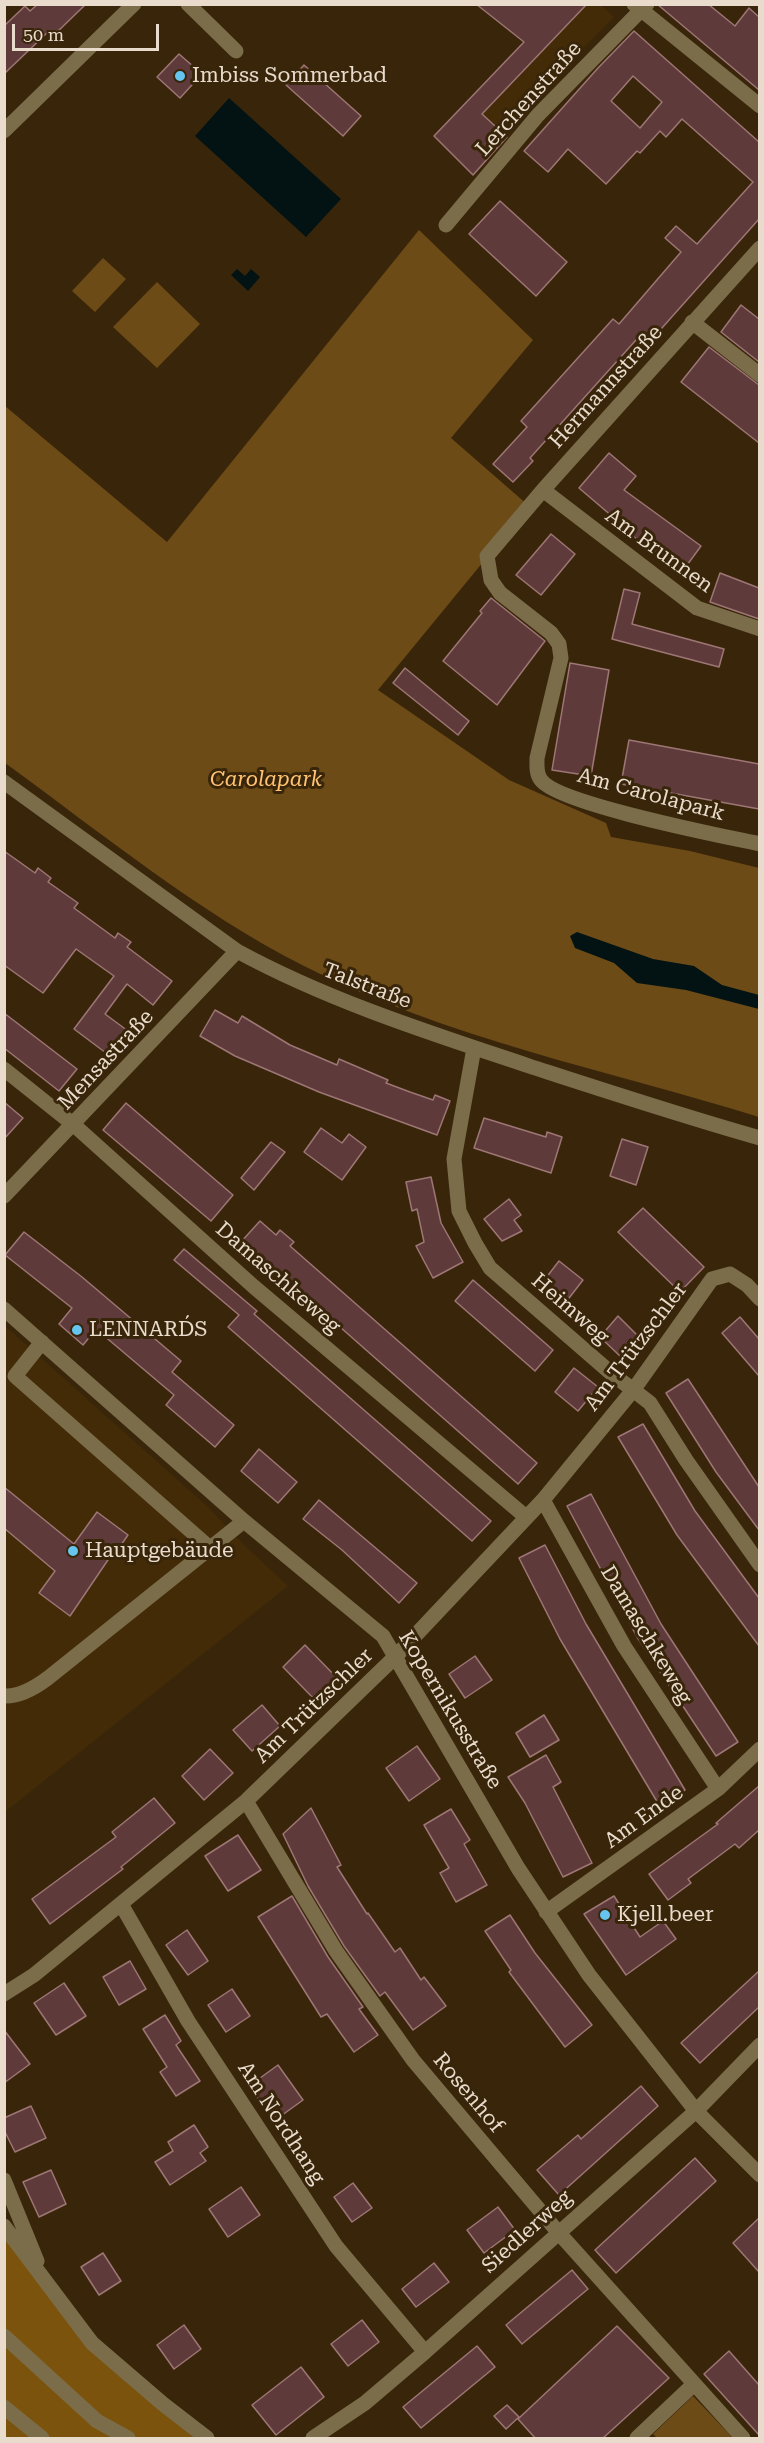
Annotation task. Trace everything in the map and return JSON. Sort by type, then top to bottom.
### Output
[{"type":"street","points":[[4,131],[134,4]]},
{"type":"street","points":[[188,4],[236,51]]},
{"type":"street","points":[[641,6],[759,106]]},
{"type":"street","name":"Lerchenstraße","points":[[446,225],[538,115],[641,6]]},
{"type":"street","name":"Hermannstraße","points":[[487,556],[759,248]]},
{"type":"street","points":[[692,322],[759,375]]},
{"type":"street","name":"Am Brunnen","points":[[543,490],[697,608],[759,629]]},
{"type":"street","name":"Am Carolapark","points":[[487,556],[491,580],[500,593],[551,633],[559,644],[561,658],[537,758],[537,770],[541,780],[550,788],[595,806],[759,844]]},
{"type":"street","name":"Talstraße","points":[[4,782],[237,951],[275,972],[336,998],[474,1048],[699,1121],[759,1138]]},
{"type":"street","name":"Mensastraße","points":[[4,1196],[237,951]]},
{"type":"street","name":"Heimweg","points":[[474,1048],[454,1159],[459,1211],[490,1268],[611,1373],[650,1403],[686,1460],[759,1565]]},
{"type":"street","name":"Damaschkeweg","points":[[4,1069],[74,1125],[253,1286],[526,1517]]},
{"type":"street","name":"Am Trützschler","points":[[4,1994],[34,1975],[246,1801],[395,1657],[543,1500],[634,1389],[712,1279],[730,1274],[747,1285],[759,1299]]},
{"type":"street","name":"Kopernikusstraße","points":[[4,1309],[244,1521],[383,1636],[518,1868],[589,1975],[696,2111],[759,2175]]},
{"type":"street","points":[[42,1342],[15,1376],[210,1548]]},
{"type":"street","name":"Damaschkeweg","points":[[543,1500],[624,1646],[718,1790]]},
{"type":"street","points":[[4,1696],[11,1696],[34,1688],[48,1678],[244,1521]]},
{"type":"street","name":"Am Ende","points":[[546,1912],[718,1790],[759,1749]]},
{"type":"street","name":"Rosenhof","points":[[246,1801],[336,1951],[413,2060],[558,2232],[743,2439]]},
{"type":"street","name":"Am Nordhang","points":[[121,1904],[188,2021],[336,2246],[425,2352]]},
{"type":"street","name":"Siedlerweg","points":[[313,2439],[365,2403],[425,2352],[696,2111],[759,2045]]},
{"type":"street","points":[[4,2180],[44,2279]]},
{"type":"street","points":[[4,2226],[92,2343],[207,2439]]},
{"type":"street","points":[[4,2336],[97,2421],[128,2439]]},
{"type":"street","points":[[643,2436],[693,2385]]},
{"type":"street","points":[[4,2407],[42,2439]]},
{"type":"shaded area","points":[[560,5],[601,5],[614,17],[518,114],[508,138],[473,175],[434,136]]},
{"type":"shaded area","points":[[229,98],[341,199],[306,237],[195,136]]},
{"type":"shaded area","points":[[237,269],[245,276],[251,269],[260,277],[248,291],[231,275]]},
{"type":"shaded area","points":[[577,932],[653,959],[694,966],[722,985],[759,995],[759,1009],[686,990],[637,983],[614,963],[575,948],[570,936]]},
{"type":"shaded area","points":[[5,1326],[208,1507],[288,1586],[5,1812]]},
{"type":"shaded area","points":[[4,2226],[92,2343],[207,2438],[5,2438]]},
{"type":"green space","name":"Carolapark","points":[[419,230],[533,340],[451,438],[529,506],[378,690],[509,780],[606,823],[611,837],[690,851],[759,868],[759,1117],[528,1051],[414,1014],[359,992],[304,966],[226,922],[114,844],[5,763],[5,406],[167,542]]},
{"type":"green space","points":[[103,258],[126,279],[95,312],[72,291]]},
{"type":"green space","points":[[157,282],[200,324],[157,368],[113,327]]},
{"type":"green space","points":[[693,2396],[733,2438],[657,2438],[653,2434]]},
{"type":"building","points":[[38,4],[86,4],[53,36],[49,31],[4,74],[4,26],[25,6],[30,11]]},
{"type":"building","points":[[476,4],[587,4],[482,114],[507,137],[473,175],[434,136],[524,42]]},
{"type":"building","points":[[657,4],[708,4],[735,26],[749,8],[759,17],[759,90]]},
{"type":"building","points":[[634,31],[759,142],[759,219],[645,347],[636,340],[530,458],[533,461],[513,482],[493,464],[527,427],[521,421],[613,319],[619,324],[681,252],[665,238],[676,226],[697,244],[753,182],[682,119],[666,137],[660,131],[640,153],[637,151],[606,184],[568,149],[548,172],[524,151]],"holes":[[[633,76],[662,102],[640,128],[611,101]]]},
{"type":"building","name":"Imbiss Sommerbad","points":[[179,54],[202,74],[180,98],[157,77]]},
{"type":"building","points":[[304,65],[361,116],[343,136],[286,85]]},
{"type":"building","points":[[500,201],[567,262],[536,296],[469,234]]},
{"type":"building","points":[[741,305],[759,319],[759,362],[721,332]]},
{"type":"building","points":[[709,347],[759,385],[759,443],[681,382]]},
{"type":"building","points":[[609,453],[636,476],[624,490],[701,546],[682,572],[626,531],[627,529],[579,488]]},
{"type":"building","points":[[551,534],[575,554],[541,595],[516,575]]},
{"type":"building","points":[[720,573],[759,588],[759,619],[710,602]]},
{"type":"building","points":[[624,589],[640,593],[632,624],[724,649],[719,667],[612,639]]},
{"type":"building","points":[[491,598],[545,641],[497,705],[443,661],[482,613],[480,611]]},
{"type":"building","points":[[570,663],[609,670],[591,776],[552,770]]},
{"type":"building","points":[[405,668],[469,721],[458,735],[393,683]]},
{"type":"building","points":[[629,740],[759,764],[759,809],[621,784]]},
{"type":"building","points":[[4,851],[35,873],[38,868],[51,878],[48,882],[78,903],[74,908],[115,938],[118,933],[131,942],[127,947],[172,981],[153,1005],[127,984],[105,1014],[128,1031],[110,1056],[74,1029],[114,976],[76,949],[43,993],[4,965]]},
{"type":"building","points":[[215,1010],[238,1023],[242,1016],[290,1045],[337,1065],[339,1059],[388,1080],[386,1083],[433,1100],[435,1095],[450,1101],[437,1135],[319,1092],[235,1056],[200,1036]]},
{"type":"building","points":[[4,1013],[77,1069],[59,1091],[4,1048]]},
{"type":"building","points":[[4,1102],[23,1118],[4,1139]]},
{"type":"building","points":[[126,1103],[233,1195],[211,1221],[103,1130]]},
{"type":"building","points":[[484,1118],[546,1137],[547,1132],[562,1137],[551,1173],[474,1148]]},
{"type":"building","points":[[321,1128],[342,1143],[349,1134],[366,1147],[342,1180],[304,1152]]},
{"type":"building","points":[[622,1139],[648,1147],[636,1185],[610,1176]]},
{"type":"building","points":[[271,1142],[285,1152],[254,1190],[241,1178]]},
{"type":"building","points":[[431,1177],[441,1223],[463,1262],[433,1278],[416,1246],[424,1242],[417,1209],[412,1211],[406,1182]]},
{"type":"building","points":[[509,1199],[521,1215],[514,1220],[522,1231],[502,1241],[484,1219]]},
{"type":"building","points":[[643,1208],[704,1267],[680,1292],[618,1232]]},
{"type":"building","points":[[260,1221],[276,1235],[280,1230],[294,1242],[290,1246],[537,1463],[518,1484],[272,1267],[270,1269],[240,1243]]},
{"type":"building","points":[[24,1232],[82,1277],[181,1361],[172,1372],[234,1425],[215,1447],[166,1405],[174,1395],[96,1329],[83,1345],[59,1324],[72,1308],[5,1255]]},
{"type":"building","points":[[184,1249],[257,1311],[254,1314],[491,1521],[472,1541],[228,1327],[239,1315],[174,1260]]},
{"type":"building","points":[[559,1261],[583,1280],[566,1302],[542,1283]]},
{"type":"building","points":[[473,1280],[553,1350],[535,1371],[455,1301]]},
{"type":"building","points":[[618,1316],[640,1338],[621,1357],[600,1337]]},
{"type":"building","points":[[740,1317],[759,1339],[759,1376],[722,1333]]},
{"type":"building","points":[[574,1368],[598,1387],[578,1411],[555,1392]]},
{"type":"building","points":[[688,1379],[759,1487],[759,1530],[716,1472],[666,1393]]},
{"type":"building","points":[[643,1424],[695,1511],[759,1598],[759,1646],[677,1535],[618,1437]]},
{"type":"building","points":[[259,1449],[297,1482],[278,1503],[241,1471]]},
{"type":"building","name":"Hauptgebäude","points":[[4,1487],[74,1544],[97,1512],[128,1535],[116,1552],[114,1551],[70,1616],[39,1593],[55,1571],[4,1528]]},
{"type":"building","points":[[591,1494],[661,1624],[738,1742],[716,1756],[637,1637],[567,1506]]},
{"type":"building","points":[[319,1500],[417,1583],[399,1603],[342,1550],[303,1519]]},
{"type":"building","points":[[545,1545],[586,1624],[685,1790],[659,1805],[560,1639],[519,1558]]},
{"type":"building","points":[[305,1645],[338,1679],[315,1700],[283,1667]]},
{"type":"building","points":[[475,1656],[492,1680],[465,1698],[449,1674]]},
{"type":"building","points":[[262,1705],[280,1726],[252,1751],[233,1730]]},
{"type":"building","points":[[544,1715],[559,1740],[530,1757],[516,1733]]},
{"type":"building","points":[[417,1746],[440,1779],[409,1801],[386,1768]]},
{"type":"building","points":[[210,1749],[233,1773],[204,1800],[182,1776]]},
{"type":"building","points":[[546,1755],[561,1782],[553,1787],[592,1863],[563,1877],[525,1803],[508,1777]]},
{"type":"building","points":[[759,1786],[759,1830],[739,1848],[735,1844],[688,1879],[691,1883],[668,1900],[649,1874],[718,1824],[716,1823]]},
{"type":"building","points":[[154,1798],[175,1823],[121,1867],[123,1869],[50,1924],[32,1899],[116,1837],[112,1832]]},
{"type":"building","points":[[311,1808],[341,1865],[337,1867],[367,1914],[395,1952],[400,1948],[421,1980],[424,1977],[446,2006],[413,2030],[385,1992],[380,1996],[344,1946],[308,1886],[283,1834]]},
{"type":"building","points":[[451,1809],[470,1840],[464,1844],[487,1885],[456,1902],[440,1873],[449,1868],[424,1825]]},
{"type":"building","points":[[238,1835],[261,1870],[228,1891],[205,1856]]},
{"type":"building","points":[[292,1896],[328,1957],[363,2007],[359,2009],[378,2035],[354,2052],[327,2014],[321,2017],[258,1917]]},
{"type":"building","points":[[614,1896],[640,1937],[663,1921],[676,1939],[626,1975],[584,1914]]},
{"type":"building","points":[[510,1915],[535,1953],[592,2025],[565,2047],[509,1972],[511,1970],[485,1931]]},
{"type":"building","points":[[187,1930],[208,1961],[188,1975],[166,1945]]},
{"type":"building","points":[[130,1961],[146,1989],[119,2005],[103,1977]]},
{"type":"building","points":[[759,1971],[759,2007],[700,2063],[681,2043]]},
{"type":"building","points":[[64,1983],[86,2016],[56,2035],[34,2003]]},
{"type":"building","points":[[232,1989],[250,2016],[226,2032],[208,2005]]},
{"type":"building","points":[[165,2015],[181,2041],[176,2045],[200,2081],[176,2096],[160,2072],[167,2067],[143,2029]]},
{"type":"building","points":[[4,2030],[30,2064],[4,2083]]},
{"type":"building","points":[[278,2065],[303,2100],[274,2121],[249,2086]]},
{"type":"building","points":[[641,2086],[658,2106],[559,2195],[537,2170],[578,2135],[581,2139]]},
{"type":"building","points":[[31,2106],[46,2138],[15,2152],[4,2130],[4,2118]]},
{"type":"building","points":[[194,2125],[208,2147],[200,2153],[206,2161],[170,2185],[155,2162],[173,2151],[168,2142]]},
{"type":"building","points":[[695,2158],[716,2181],[616,2273],[595,2250]]},
{"type":"building","points":[[51,2170],[66,2204],[39,2217],[23,2182]]},
{"type":"building","points":[[353,2183],[372,2208],[352,2222],[334,2197]]},
{"type":"building","points":[[241,2187],[260,2215],[228,2237],[209,2209]]},
{"type":"building","points":[[498,2207],[515,2230],[484,2253],[467,2230]]},
{"type":"building","points":[[759,2218],[759,2272],[733,2243]]},
{"type":"building","points":[[103,2253],[121,2281],[99,2295],[81,2267]]},
{"type":"building","points":[[434,2263],[449,2282],[416,2307],[402,2289]]},
{"type":"building","points":[[572,2270],[588,2289],[522,2344],[506,2325]]},
{"type":"building","points":[[362,2320],[379,2342],[348,2366],[331,2344]]},
{"type":"building","points":[[184,2325],[201,2349],[174,2369],[157,2345]]},
{"type":"building","points":[[617,2326],[669,2378],[602,2439],[536,2439],[518,2419]]},
{"type":"building","points":[[477,2346],[495,2367],[421,2428],[403,2407]]},
{"type":"building","points":[[729,2351],[759,2385],[759,2435],[704,2374]]},
{"type":"building","points":[[301,2367],[324,2397],[276,2435],[252,2405]]},
{"type":"building","points":[[507,2405],[519,2417],[506,2429],[494,2416]]},
{"type":"place","name":"Imbiss Sommerbad","points":[[180,76]]},
{"type":"place","name":"LENNARD´S","points":[[77,1330]]},
{"type":"place","name":"Hauptgebäude","points":[[73,1551]]},
{"type":"place","name":"Kjell.beer","points":[[605,1915]]}]
